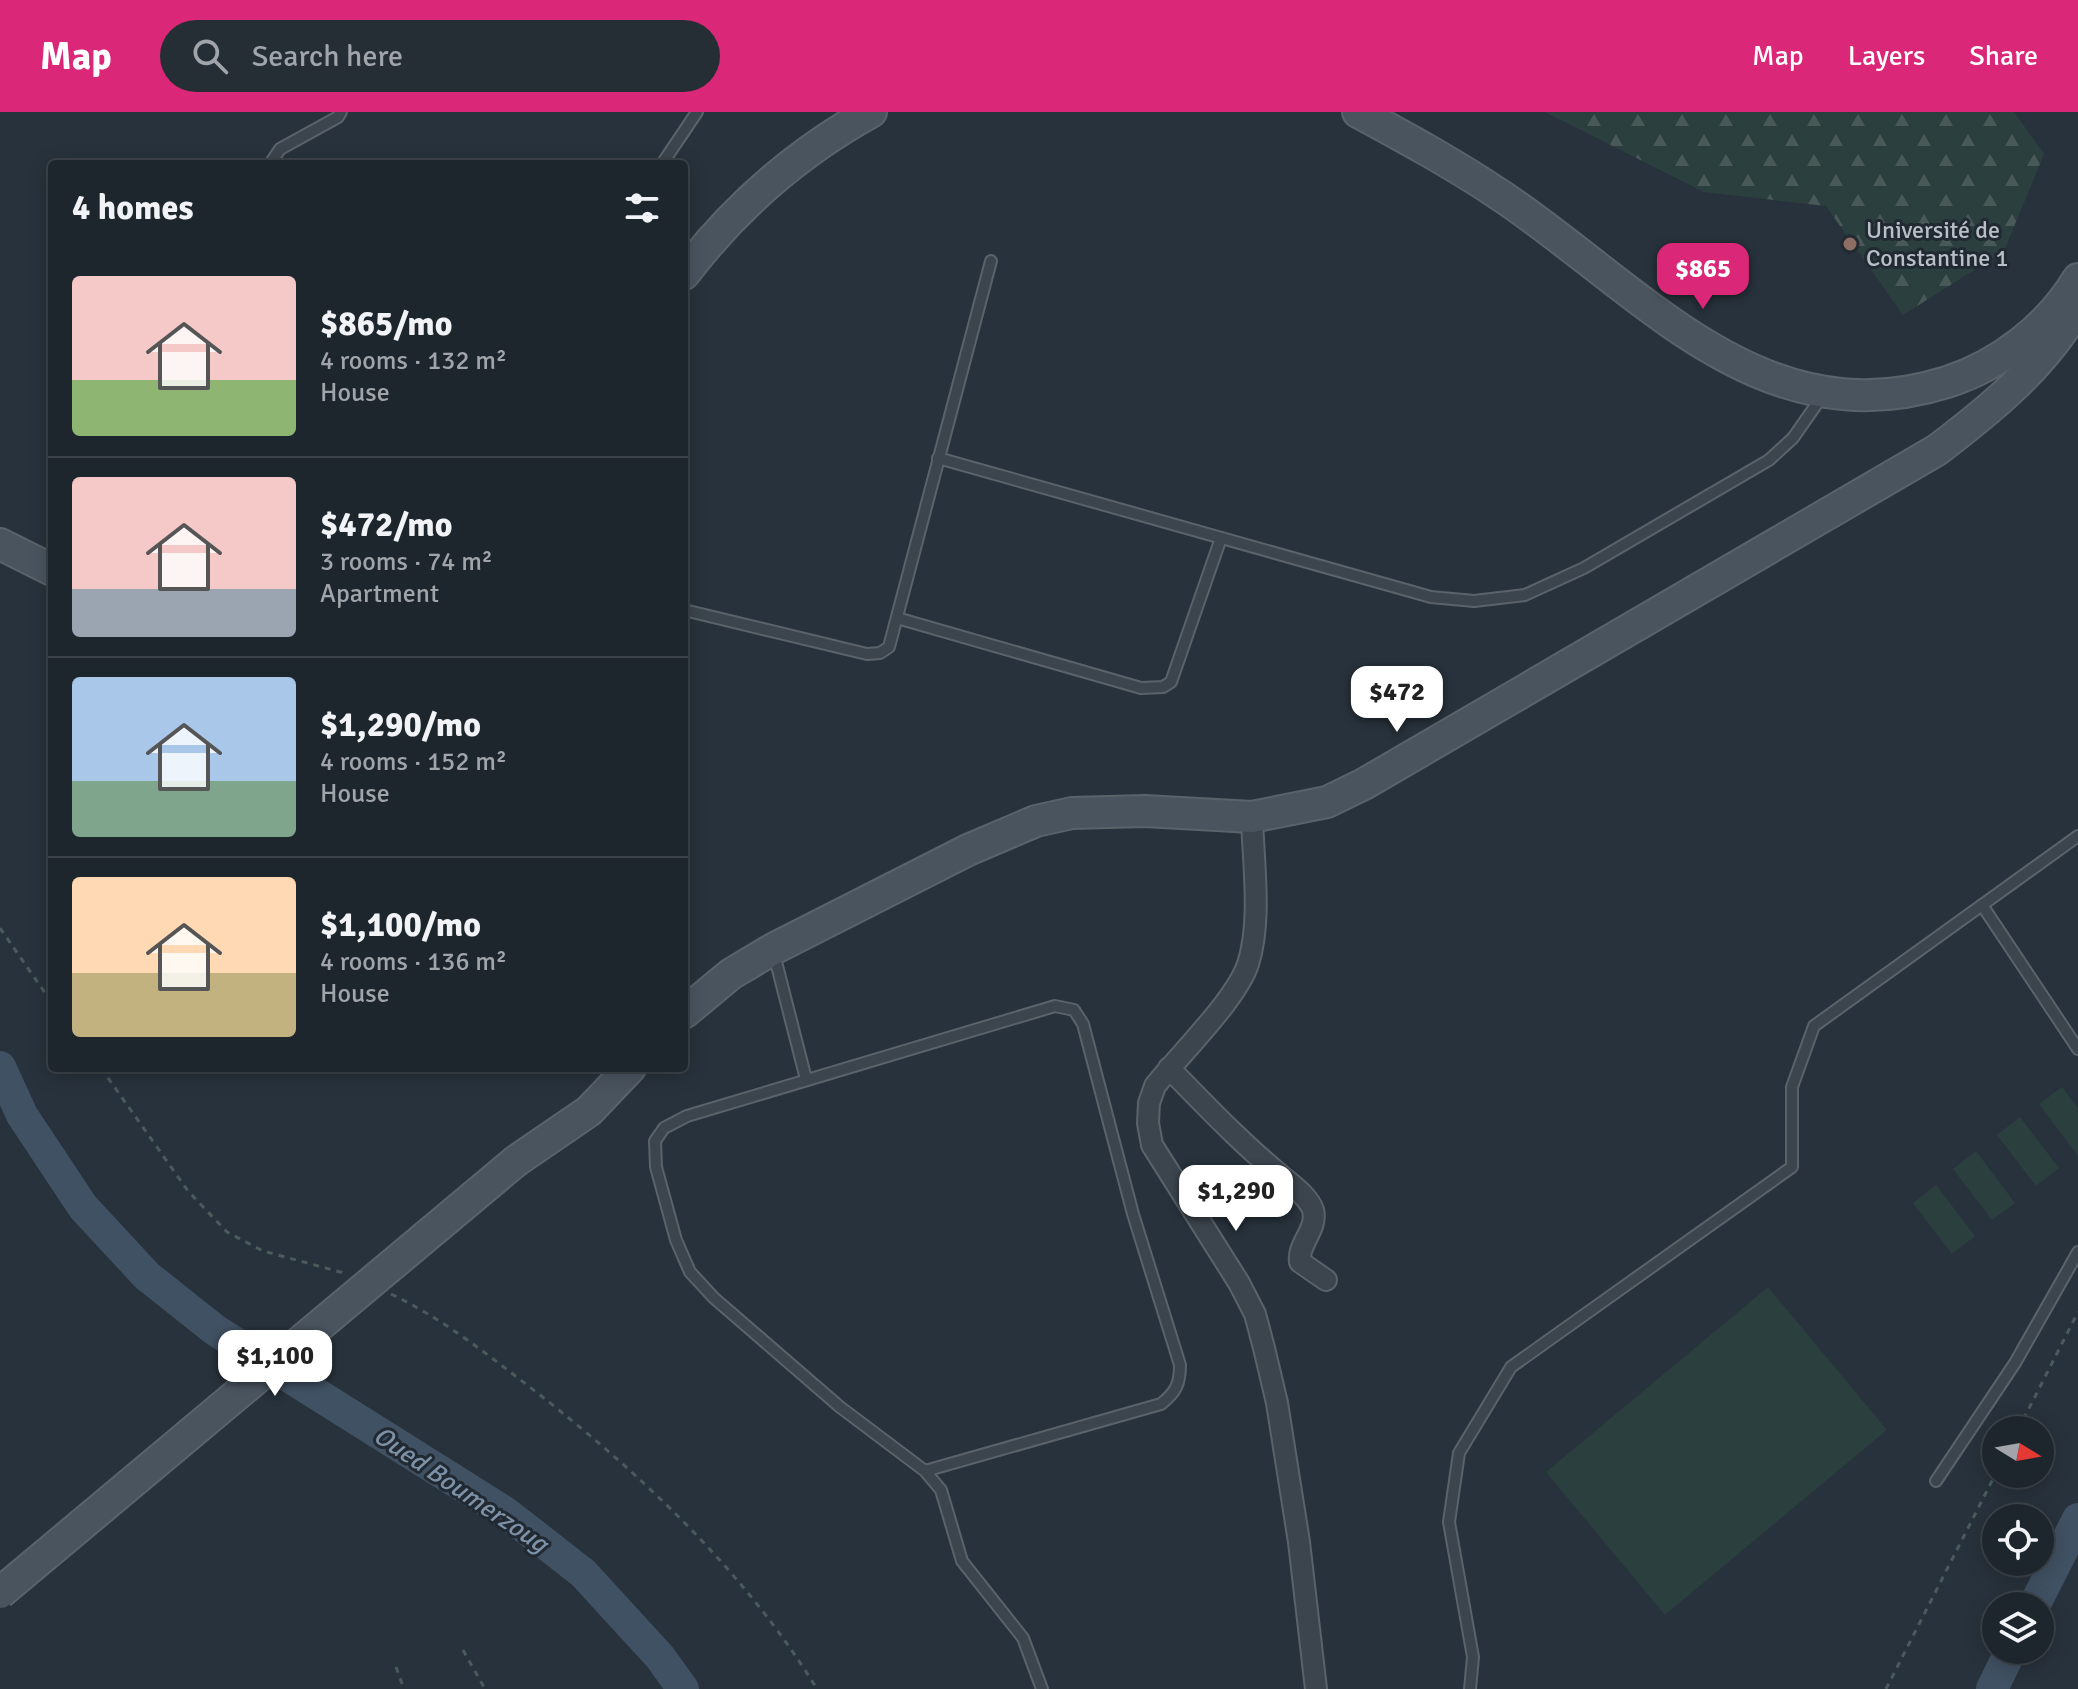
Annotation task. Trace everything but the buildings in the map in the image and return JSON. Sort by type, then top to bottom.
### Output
[{"type":"street","points":[[688,269],[705,246],[755,194],[799,158],[871,112]]},
{"type":"street","points":[[1358,112],[1500,195],[1613,280],[1717,352],[1763,376],[1824,393],[1866,396],[1917,392],[1969,375],[2012,350],[2043,324],[2078,279]]},
{"type":"street","points":[[688,1010],[731,974],[773,949],[968,850],[1036,821],[1072,813],[1145,811],[1252,817],[1327,802],[1364,784],[1937,450],[2000,401],[2067,326],[2078,306]]},
{"type":"street","points":[[0,544],[48,568]]},
{"type":"street","points":[[1252,817],[1255,896],[1248,964],[1235,989],[1155,1086],[1149,1103],[1148,1123],[1152,1145],[1215,1242],[1255,1314],[1279,1419],[1299,1542],[1316,1689]]},
{"type":"street","points":[[1169,1068],[1245,1147],[1295,1187],[1311,1205],[1314,1216],[1299,1254],[1300,1262],[1326,1280]]},
{"type":"street","points":[[0,1593],[516,1161],[589,1111],[626,1072]]},
{"type":"lane","points":[[273,160],[280,149],[328,124],[341,112]]},
{"type":"lane","points":[[665,160],[697,112]]},
{"type":"lane","points":[[688,611],[867,654],[880,653],[889,647],[991,261]]},
{"type":"lane","points":[[938,458],[1431,597],[1474,601],[1525,595],[1584,568],[1769,460],[1793,438],[1824,393]]},
{"type":"lane","points":[[897,618],[1141,688],[1163,687],[1171,682],[1221,538]]},
{"type":"lane","points":[[1470,1689],[1473,1657],[1449,1522],[1459,1453],[1511,1367],[1792,1167],[1792,1087],[1814,1026],[2078,836]]},
{"type":"lane","points":[[1982,905],[2078,1049]]},
{"type":"lane","points":[[773,949],[806,1079]]},
{"type":"lane","points":[[925,1471],[1161,1404],[1173,1394],[1180,1382],[1180,1365],[1133,1214],[1083,1024],[1074,1010],[1055,1006],[687,1116],[664,1128],[655,1141],[656,1167],[676,1240],[690,1272],[714,1298],[840,1407],[925,1471],[941,1490],[962,1561],[1023,1638],[1042,1689]]},
{"type":"lane","points":[[1936,1481],[2015,1363],[2078,1252]]},
{"type":"path","points":[[0,928],[48,997]]},
{"type":"path","points":[[104,1072],[188,1191],[227,1232],[263,1251],[353,1277]]},
{"type":"path","points":[[382,1290],[410,1304],[481,1350],[566,1415],[652,1493],[735,1575],[801,1662],[817,1689]]},
{"type":"path","points":[[2025,1416],[2078,1312]]},
{"type":"path","points":[[1886,1689],[1988,1488]]},
{"type":"path","points":[[463,1650],[485,1689]]},
{"type":"path","points":[[396,1667],[404,1689]]},
{"type":"green space","points":[[1545,112],[2014,112],[2044,154],[2004,251],[1903,315],[1826,206],[1704,192]]},
{"type":"green space","points":[[2062,1087],[2078,1108],[2078,1156],[2039,1104]]},
{"type":"green space","points":[[2020,1117],[2059,1168],[2036,1186],[1997,1135]]},
{"type":"green space","points":[[1976,1151],[2015,1203],[1992,1220],[1953,1169]]},
{"type":"green space","points":[[1936,1185],[1975,1236],[1952,1254],[1913,1203]]},
{"type":"green space","points":[[1768,1287],[1887,1430],[1665,1615],[1546,1472]]},
{"type":"waterway","name":"Oued Boumerzoug","points":[[0,1067],[22,1115],[83,1207],[147,1276],[215,1330],[506,1513],[583,1573],[660,1657],[683,1689]]},
{"type":"waterway","name":"Oued Boumerzoug","points":[[2041,1592],[2078,1519]]},
{"type":"waterway","name":"Oued Boumerzoug","points":[[1992,1689],[2004,1664]]},
{"type":"place","name":"Université de Constantine 1","points":[[1850,244]]}]
